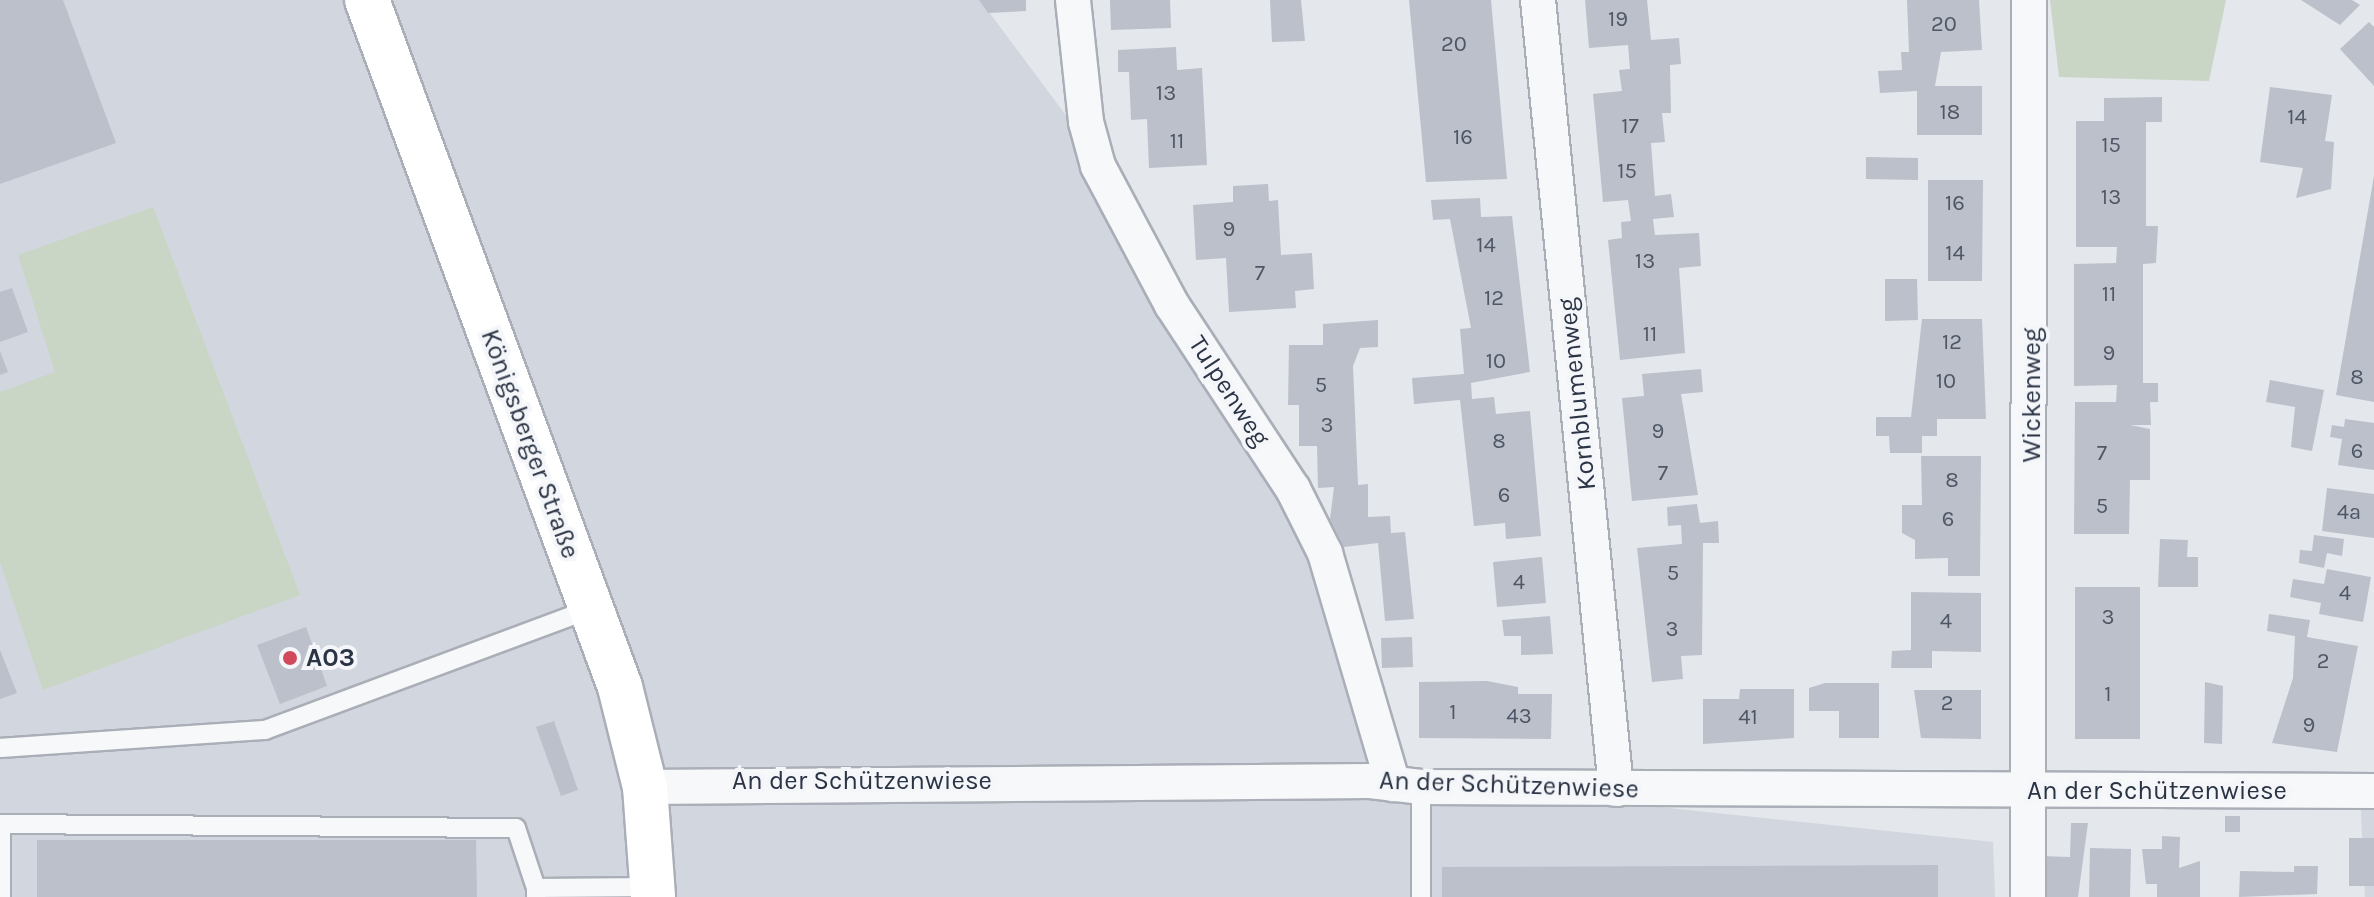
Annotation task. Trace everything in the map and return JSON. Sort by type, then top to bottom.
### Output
[{"type":"main road","name":"Königsberger Straße","points":[[367,0],[591,609],[645,787],[652,892]]},
{"type":"street","name":"Tulpenweg","points":[[1073,0],[1084,110],[1098,166],[1172,305],[1293,489],[1325,553],[1407,786]]},
{"type":"street","name":"Kornblumenweg","points":[[1538,0],[1616,789]]},
{"type":"street","name":"Wickenweg","points":[[2028,897],[2029,0]]},
{"type":"street","name":"An der Schützenwiese","points":[[645,787],[1407,786],[2374,791]]},
{"type":"lane","points":[[0,748],[265,730],[591,609]]},
{"type":"lane","points":[[1407,786],[1421,897]]},
{"type":"lane","points":[[1,894],[1,824],[516,828],[536,892],[652,892]]},
{"type":"shaded area","points":[[0,0],[980,0],[1091,149],[1293,497],[1392,779],[1993,842],[1995,897],[0,897]]},
{"type":"shaded area","points":[[2374,792],[2374,897],[2365,897],[2360,793]]},
{"type":"green space","points":[[2050,0],[2226,0],[2209,81],[2059,77]]},
{"type":"green space","points":[[153,207],[300,595],[43,690],[0,562],[0,392],[55,372],[18,255]]},
{"type":"building","points":[[0,0],[63,0],[116,143],[0,184]]},
{"type":"building","points":[[979,0],[1026,0],[1026,11],[988,13]]},
{"type":"building","points":[[1110,0],[1170,0],[1171,28],[1111,30]]},
{"type":"building","points":[[1270,0],[1301,0],[1305,41],[1272,42]]},
{"type":"building","points":[[1409,0],[1491,0],[1507,179],[1426,182]]},
{"type":"building","points":[[1585,0],[1647,0],[1651,40],[1679,38],[1681,64],[1670,65],[1671,113],[1662,113],[1665,142],[1651,143],[1655,196],[1671,194],[1674,217],[1653,219],[1655,235],[1699,233],[1701,266],[1679,268],[1685,353],[1620,360],[1608,240],[1622,238],[1621,222],[1631,221],[1628,200],[1603,202],[1593,94],[1622,91],[1619,70],[1630,69],[1628,45],[1589,48]]},
{"type":"building","points":[[1907,0],[1979,0],[1982,50],[1941,52],[1935,86],[1982,86],[1982,135],[1917,135],[1917,91],[1880,93],[1878,71],[1902,70],[1901,52],[1909,52]]},
{"type":"building","points":[[2301,0],[2352,0],[2360,5],[2340,25]]},
{"type":"building","points":[[2369,22],[2374,27],[2374,86],[2340,49]]},
{"type":"building","points":[[1176,47],[1177,70],[1202,68],[1207,165],[1149,168],[1147,119],[1131,120],[1129,72],[1118,72],[1118,50]]},
{"type":"building","points":[[2270,87],[2332,95],[2325,141],[2334,142],[2331,189],[2296,198],[2303,168],[2260,162]]},
{"type":"building","points":[[2162,97],[2162,122],[2146,122],[2146,226],[2158,226],[2156,263],[2143,264],[2143,383],[2158,383],[2158,402],[2150,402],[2151,425],[2130,425],[2150,429],[2150,480],[2130,480],[2129,534],[2074,534],[2075,402],[2116,402],[2117,385],[2074,386],[2074,264],[2116,263],[2117,247],[2076,247],[2076,121],[2104,121],[2104,98]]},
{"type":"building","points":[[1866,157],[1918,158],[1918,180],[1866,179]]},
{"type":"building","points":[[2374,176],[2374,402],[2336,395]]},
{"type":"building","points":[[1928,180],[1983,180],[1982,281],[1928,281]]},
{"type":"building","points":[[1268,184],[1269,201],[1278,200],[1281,255],[1312,253],[1314,289],[1295,291],[1296,308],[1229,312],[1226,258],[1196,260],[1193,205],[1233,202],[1233,186]]},
{"type":"building","points":[[1480,198],[1481,217],[1512,216],[1530,372],[1471,383],[1472,399],[1494,397],[1496,414],[1530,411],[1541,536],[1506,539],[1505,523],[1474,526],[1460,400],[1414,404],[1412,378],[1464,374],[1460,329],[1471,328],[1450,219],[1433,220],[1431,200]]},
{"type":"building","points":[[1885,279],[1917,279],[1918,320],[1885,321]]},
{"type":"building","points":[[12,288],[28,332],[0,342],[0,292]]},
{"type":"building","points":[[1922,319],[1982,319],[1986,419],[1937,419],[1937,436],[1922,436],[1922,453],[1890,453],[1889,436],[1876,436],[1876,417],[1911,417]]},
{"type":"building","points":[[1378,320],[1378,347],[1360,348],[1353,366],[1358,485],[1368,484],[1368,517],[1390,516],[1391,533],[1405,532],[1414,619],[1385,621],[1378,543],[1344,547],[1330,519],[1334,487],[1318,488],[1317,446],[1299,446],[1299,405],[1288,405],[1289,345],[1323,345],[1323,324]]},
{"type":"building","points":[[0,351],[8,372],[0,375]]},
{"type":"building","points":[[1701,369],[1703,392],[1681,394],[1698,495],[1632,501],[1622,398],[1644,396],[1642,374]]},
{"type":"building","points":[[2270,380],[2324,390],[2312,451],[2291,447],[2295,407],[2266,402]]},
{"type":"building","points":[[2345,419],[2374,423],[2374,470],[2338,465],[2342,439],[2330,437],[2332,425],[2344,427]]},
{"type":"building","points":[[1921,456],[1981,456],[1980,576],[1948,576],[1948,558],[1915,559],[1915,540],[1902,533],[1902,505],[1922,505]]},
{"type":"building","points":[[2327,488],[2374,494],[2374,538],[2322,531]]},
{"type":"building","points":[[1697,504],[1700,523],[1718,521],[1719,543],[1703,543],[1702,655],[1681,656],[1683,679],[1652,682],[1637,548],[1682,544],[1681,525],[1668,526],[1667,507]]},
{"type":"building","points":[[2314,535],[2344,539],[2342,556],[2327,553],[2324,568],[2299,563],[2300,550],[2312,551]]},
{"type":"building","points":[[2160,539],[2188,540],[2187,557],[2198,557],[2198,587],[2158,587]]},
{"type":"building","points":[[1542,557],[1546,603],[1497,607],[1493,562]]},
{"type":"building","points":[[2327,569],[2371,577],[2363,622],[2319,614],[2321,603],[2290,597],[2293,579],[2324,584]]},
{"type":"building","points":[[2075,587],[2140,587],[2140,739],[2075,739]]},
{"type":"building","points":[[1911,592],[1981,593],[1981,652],[1932,651],[1932,668],[1891,668],[1892,651],[1911,650]]},
{"type":"building","points":[[2269,614],[2310,620],[2307,637],[2358,646],[2337,752],[2272,743],[2293,678],[2295,636],[2267,631]]},
{"type":"building","points":[[1550,616],[1553,654],[1521,655],[1521,636],[1504,636],[1502,620]]},
{"type":"building","name":"A03","points":[[306,627],[327,686],[280,704],[257,645]]},
{"type":"building","points":[[1412,637],[1413,667],[1382,668],[1381,638]]},
{"type":"building","points":[[0,650],[17,693],[0,699]]},
{"type":"building","points":[[1487,681],[1518,687],[1518,694],[1552,694],[1551,739],[1419,738],[1419,682]]},
{"type":"building","points":[[2205,682],[2223,686],[2222,744],[2204,743]]},
{"type":"building","points":[[1825,683],[1879,683],[1879,738],[1839,738],[1839,711],[1809,711],[1809,688]]},
{"type":"building","points":[[1740,689],[1794,689],[1794,738],[1703,744],[1703,699],[1739,699]]},
{"type":"building","points":[[1914,690],[1981,690],[1981,739],[1921,738]]},
{"type":"building","points":[[554,721],[578,790],[561,796],[536,727]]},
{"type":"building","points":[[2225,816],[2240,816],[2240,832],[2225,832]]},
{"type":"building","points":[[2071,823],[2088,823],[2078,897],[2043,897],[2039,856],[2070,857]]},
{"type":"building","points":[[2162,836],[2180,837],[2179,868],[2200,861],[2200,897],[2157,897],[2157,884],[2146,884],[2142,849],[2162,849]]},
{"type":"building","points":[[2349,838],[2374,838],[2374,886],[2349,886]]},
{"type":"building","points":[[37,840],[476,840],[477,897],[37,897]]},
{"type":"building","points":[[2090,848],[2131,849],[2130,897],[2089,897]]},
{"type":"building","points":[[1938,865],[1938,897],[1442,897],[1442,867]]},
{"type":"building","points":[[2294,866],[2318,866],[2317,894],[2239,897],[2240,871],[2294,872]]},
{"type":"place","name":"A03","points":[[290,658]]}]
